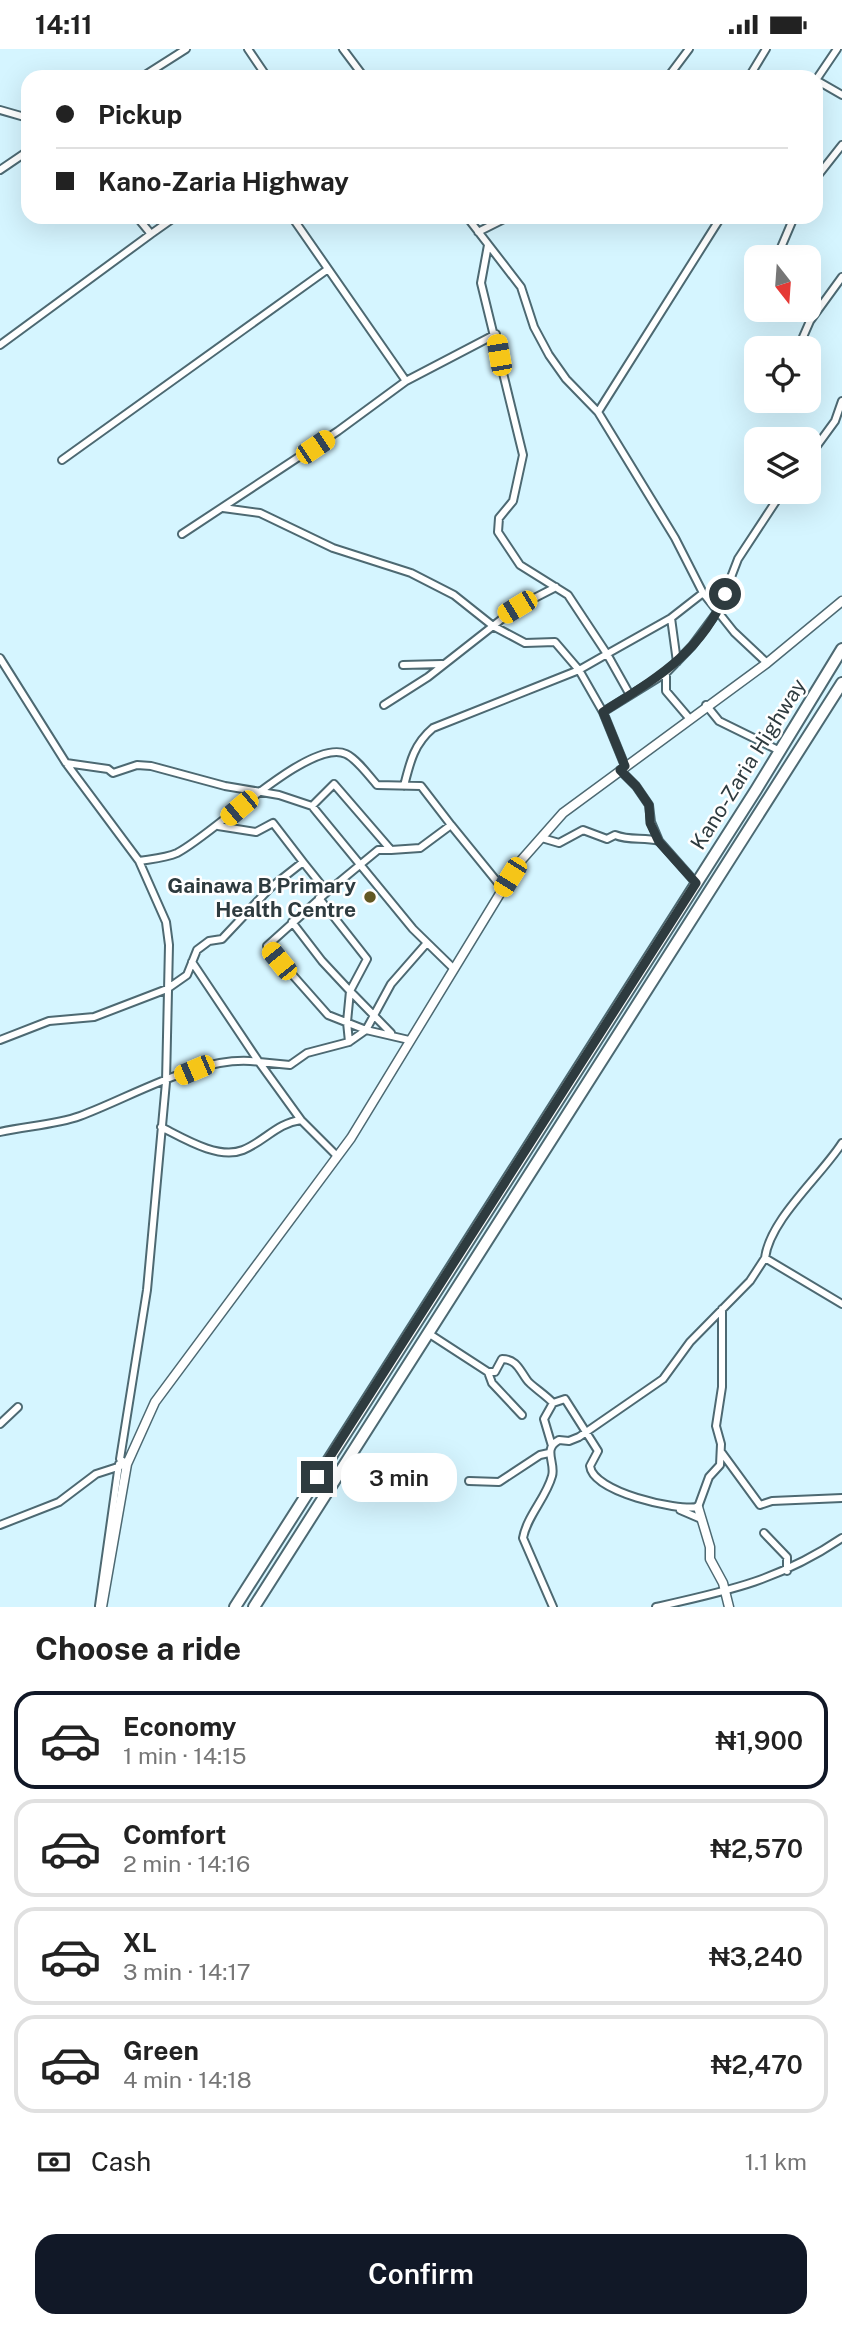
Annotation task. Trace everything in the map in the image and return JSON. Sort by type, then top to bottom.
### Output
[{"type":"highway","name":"Kano-Zaria Highway","points":[[234,1607],[780,751],[842,649]]},
{"type":"highway","name":"Kano-Zaria Highway","points":[[254,1607],[842,683]]},
{"type":"street","points":[[153,70],[186,49]]},
{"type":"street","points":[[248,49],[262,70]]},
{"type":"street","points":[[343,49],[359,70]]},
{"type":"street","points":[[673,70],[689,49]]},
{"type":"street","points":[[753,70],[766,49]]},
{"type":"street","points":[[823,70],[837,49]]},
{"type":"street","points":[[823,84],[842,96]]},
{"type":"street","points":[[0,110],[21,116]]},
{"type":"street","points":[[823,169],[842,145]]},
{"type":"street","points":[[0,170],[21,156]]},
{"type":"street","points":[[142,224],[151,234]]},
{"type":"street","points":[[0,345],[165,224]]},
{"type":"street","points":[[297,224],[406,381]]},
{"type":"street","points":[[472,224],[521,287],[534,327],[549,355],[566,379],[598,412],[675,538],[703,593],[734,632],[767,663]]},
{"type":"street","points":[[478,232],[494,224]]},
{"type":"street","points":[[598,412],[717,224]]},
{"type":"street","points":[[782,245],[791,224]]},
{"type":"street","points":[[488,245],[481,283],[496,334],[523,455],[513,501],[499,518],[498,532],[520,565],[568,595],[630,695]]},
{"type":"street","points":[[62,460],[328,269]]},
{"type":"street","points":[[803,336],[810,321],[842,277]]},
{"type":"street","points":[[182,534],[406,381],[496,334]]},
{"type":"street","points":[[821,440],[835,421],[842,401]]},
{"type":"street","points":[[603,712],[666,673],[677,662],[718,611],[738,559],[774,504]]},
{"type":"street","points":[[223,508],[260,513],[333,548],[411,573],[454,595],[493,626],[525,643],[555,642],[579,670],[603,712],[622,768],[649,805],[650,823],[659,842],[696,883]]},
{"type":"street","points":[[384,705],[444,664],[511,611],[556,587]]},
{"type":"street","points":[[404,786],[413,752],[421,739],[433,728],[579,670],[671,618],[703,593]]},
{"type":"street","points":[[0,1525],[59,1502],[96,1474],[122,1463],[155,1402],[337,1156],[518,864],[564,813],[706,705],[767,663],[842,601]]},
{"type":"street","points":[[671,618],[677,662]]},
{"type":"street","points":[[0,658],[65,762],[139,861],[166,922],[169,945],[166,1082],[147,1290],[101,1607]]},
{"type":"street","points":[[403,664],[444,664]]},
{"type":"street","points":[[666,673],[664,687],[689,718]]},
{"type":"street","points":[[706,705],[719,721],[780,751]]},
{"type":"street","points":[[139,861],[174,855],[218,826],[261,790],[314,756],[334,753],[346,754],[377,785],[421,786],[503,889]]},
{"type":"street","points":[[65,762],[108,769],[113,773],[137,765],[151,766],[225,786],[261,790],[313,806],[426,944],[453,968]]},
{"type":"street","points":[[313,806],[334,784],[391,850]]},
{"type":"street","points":[[218,826],[256,832],[273,823],[327,892]]},
{"type":"street","points":[[410,1041],[366,1030],[328,1015],[267,946],[319,898],[378,850],[420,848],[451,825]]},
{"type":"street","points":[[542,838],[559,843],[583,830],[598,837],[615,835],[629,841],[647,838],[659,842]]},
{"type":"street","points":[[0,1040],[49,1021],[94,1017],[167,989],[187,975],[197,950],[209,941],[222,939],[270,888],[303,863]]},
{"type":"street","points":[[319,898],[367,959],[350,991],[347,1022],[349,1042]]},
{"type":"street","points":[[292,922],[322,961],[393,1035]]},
{"type":"street","points":[[0,1132],[79,1116],[194,1070],[238,1059],[290,1065],[307,1053],[349,1042],[366,1030],[391,984],[426,944]]},
{"type":"street","points":[[192,963],[301,1119],[337,1156]]},
{"type":"street","points":[[161,1127],[213,1150],[242,1151],[287,1121],[301,1119]]},
{"type":"street","points":[[469,1481],[499,1482],[551,1449],[559,1440],[569,1441],[586,1432],[663,1380],[690,1342],[750,1280],[765,1258],[766,1250],[789,1209],[842,1143]]},
{"type":"street","points":[[765,1258],[842,1304]]},
{"type":"street","points":[[722,1309],[722,1387],[716,1426],[721,1451],[720,1465],[709,1477],[698,1507],[710,1547],[710,1559],[725,1591],[729,1607]]},
{"type":"street","points":[[428,1333],[488,1372],[495,1372],[502,1359],[509,1359],[530,1384],[544,1391],[553,1403]]},
{"type":"street","points":[[488,1372],[492,1383],[522,1415]]},
{"type":"street","points":[[553,1607],[523,1538],[553,1474],[544,1419],[553,1403],[565,1399],[599,1455],[590,1466],[593,1475],[647,1502],[676,1508],[701,1519]]},
{"type":"street","points":[[0,1424],[18,1407]]},
{"type":"street","points":[[721,1451],[760,1505],[772,1501],[842,1498]]},
{"type":"street","points":[[676,1508],[698,1507]]},
{"type":"street","points":[[764,1533],[788,1557],[787,1571]]},
{"type":"street","points":[[656,1607],[725,1591],[787,1571],[842,1538]]},
{"type":"place","name":"Gainawa B Primary Health Centre","points":[[370,897]]},
{"type":"route","points":[[317,1477],[696,883],[659,842],[650,823],[649,805],[636,786],[620,770],[625,766],[603,712],[666,673],[705,629],[718,611],[725,594]]}]
